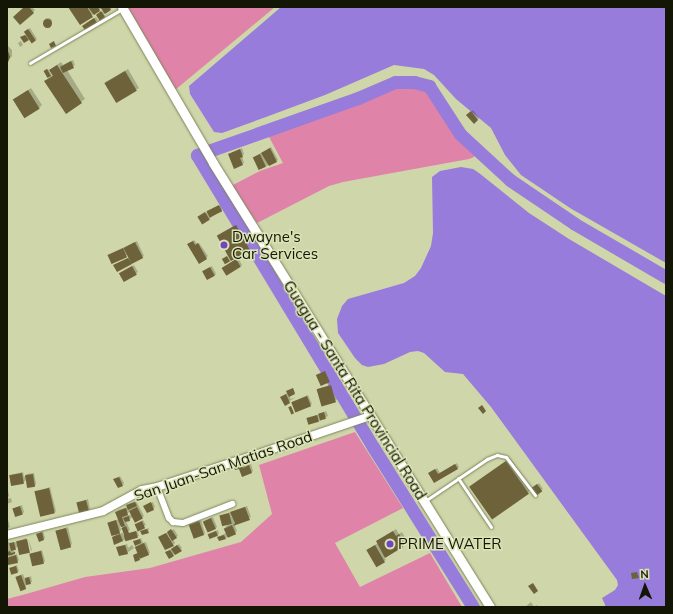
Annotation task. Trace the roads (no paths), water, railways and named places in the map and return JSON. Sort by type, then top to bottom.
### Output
[{"type":"main road","name":"Guagua - Santa Rita Provincial Road","points":[[122,8],[204,148],[366,417],[425,501],[490,607]]},
{"type":"street","name":"San Juan-San Matias Road","points":[[7,535],[103,511],[142,490],[157,487],[366,417]]},
{"type":"street","points":[[157,487],[169,518],[173,522],[183,522],[232,504]]},
{"type":"lane","points":[[30,63],[122,8]]},
{"type":"lane","points":[[425,501],[487,459],[497,455],[506,457],[535,495]]},
{"type":"lane","points":[[458,478],[491,527]]},
{"type":"waterway","points":[[473,607],[373,447],[197,155],[358,98],[395,82],[414,82],[429,86],[460,134],[510,180],[575,224],[666,277]]},
{"type":"place","name":"Dwayne's Car Services","points":[[224,245]]},
{"type":"place","name":"PRIME WATER","points":[[390,544]]}]
